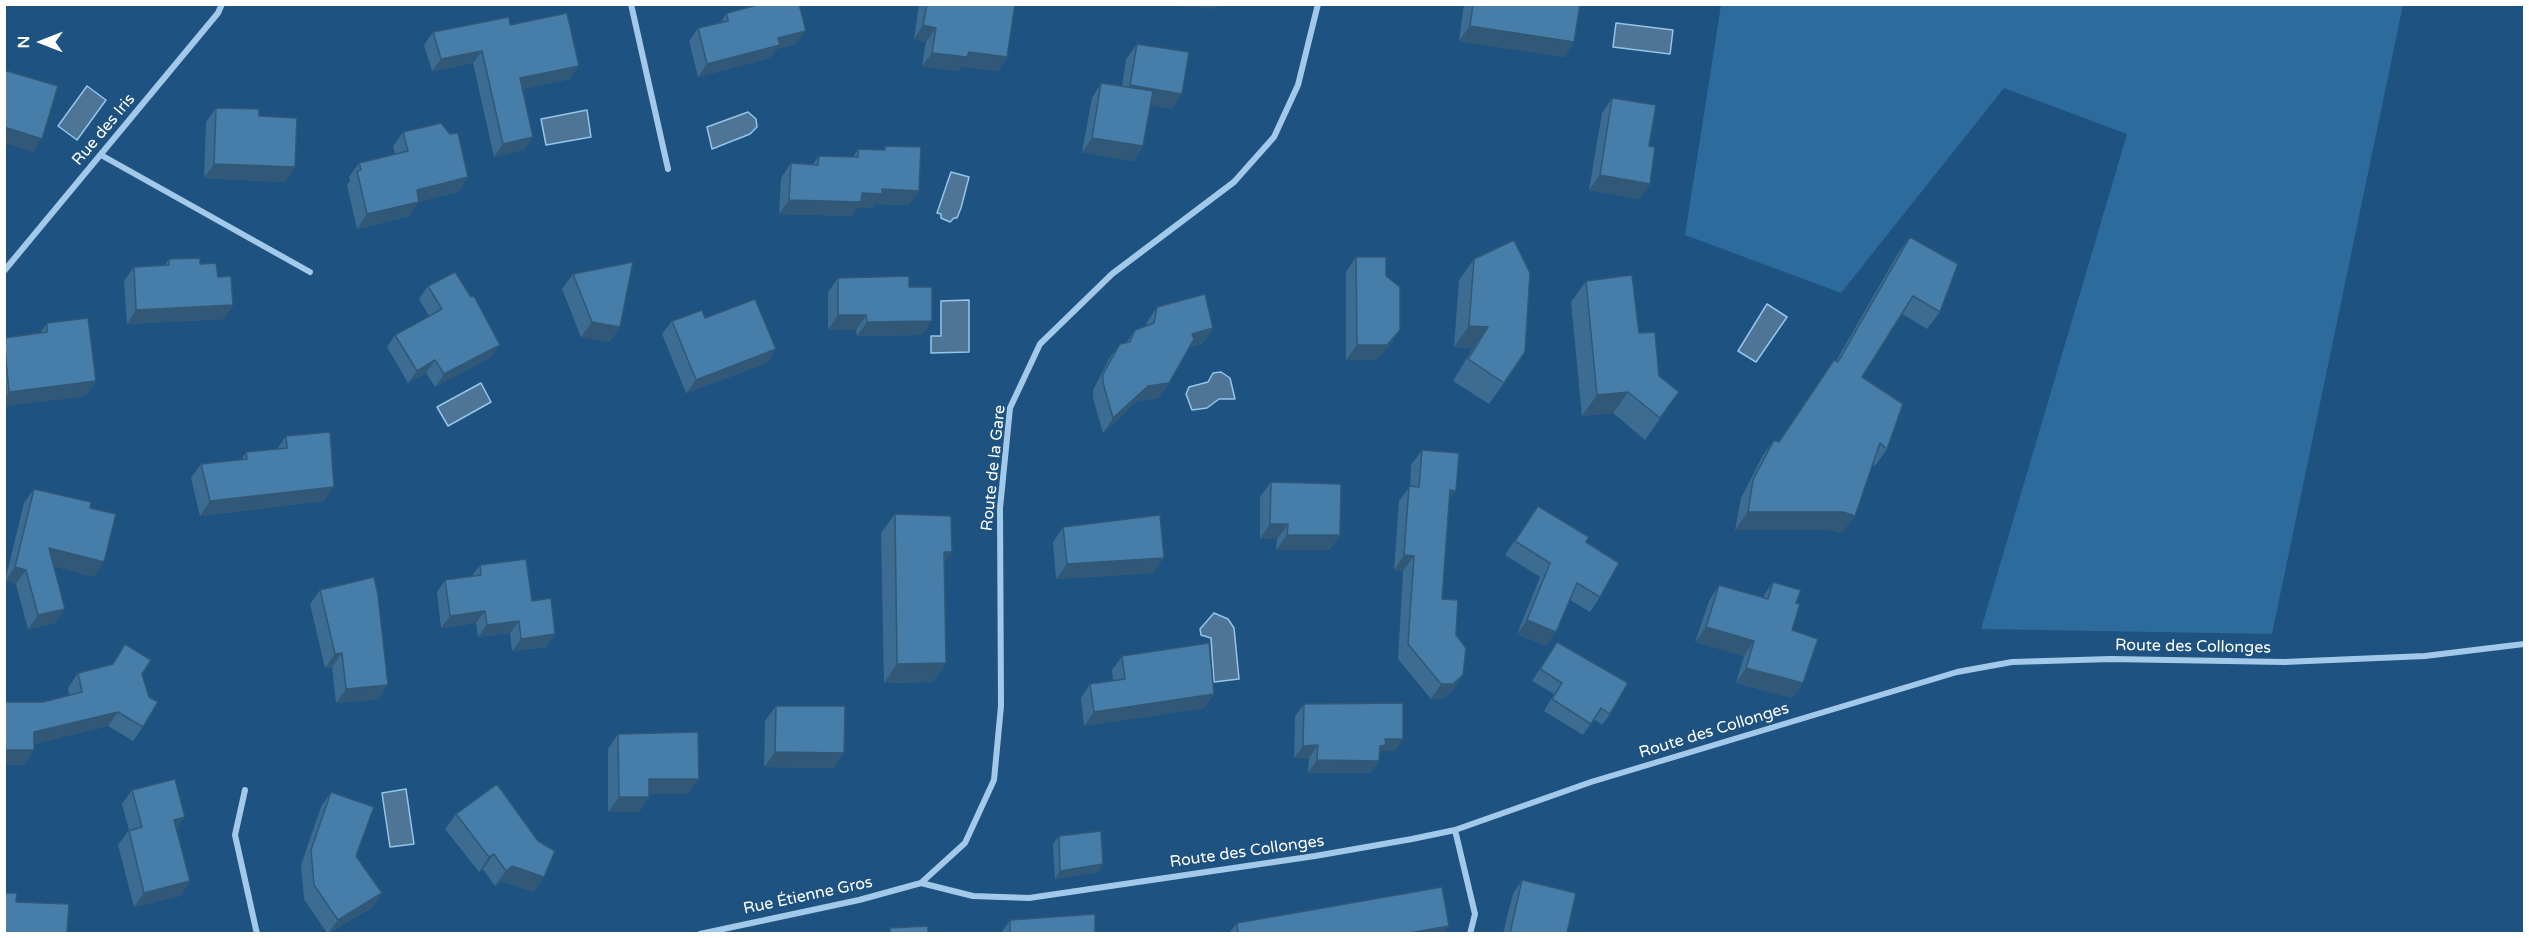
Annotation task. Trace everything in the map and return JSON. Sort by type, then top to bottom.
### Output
[{"type":"street","name":"Rue des Iris","points":[[4,271],[218,13],[222,4]]},
{"type":"street","points":[[631,4],[668,169]]},
{"type":"street","name":"Route de la Gare","points":[[921,883],[965,843],[994,780],[1000,705],[1000,508],[1010,408],[1040,344],[1112,274],[1234,182],[1274,136],[1298,85],[1318,4]]},
{"type":"street","points":[[101,154],[310,272]]},
{"type":"street","name":"Route des Collonges","points":[[921,883],[973,896],[1029,898],[1315,856],[1455,830],[1591,782],[1968,670],[2012,662],[2111,659],[2284,662],[2425,656],[2524,644]]},
{"type":"street","points":[[245,790],[235,835],[257,933]]},
{"type":"street","points":[[1455,830],[1475,914],[1470,933]]},
{"type":"street","name":"Rue Étienne Gros","points":[[700,933],[860,900],[921,883]]},
{"type":"shaded area","points":[[1721,5],[2403,5],[2272,634],[1981,629],[2127,134],[2004,88],[1841,293],[1685,235]]},
{"type":"shaded area","points":[[1616,23],[1673,30],[1670,54],[1613,47]]},
{"type":"shaded area","points":[[87,86],[106,100],[77,140],[58,126]]},
{"type":"shaded area","points":[[587,110],[591,137],[546,145],[541,119]]},
{"type":"shaded area","points":[[748,112],[756,119],[757,127],[750,134],[712,149],[707,127]]},
{"type":"shaded area","points":[[951,172],[969,177],[957,218],[950,222],[941,218],[941,214],[937,213]]},
{"type":"shaded area","points":[[969,300],[969,352],[931,353],[931,336],[941,336],[941,301]]},
{"type":"shaded area","points":[[1767,304],[1787,317],[1756,362],[1738,351]]},
{"type":"shaded area","points":[[1221,372],[1230,378],[1235,399],[1219,399],[1207,408],[1192,410],[1186,394],[1189,387],[1208,382],[1213,373]]},
{"type":"shaded area","points":[[481,383],[491,402],[448,426],[437,407]]},
{"type":"shaded area","points":[[1214,613],[1228,619],[1234,628],[1239,679],[1214,682],[1211,638],[1201,635],[1200,629]]},
{"type":"shaded area","points":[[406,789],[414,844],[390,847],[382,793]]},
{"type":"building","points":[[761,4],[799,4],[806,31],[778,38],[780,45],[707,64],[698,28],[728,21],[727,13]]},
{"type":"building","points":[[927,4],[1015,4],[1007,57],[969,52],[967,57],[932,53],[936,28],[923,25]]},
{"type":"building","points":[[1473,4],[1580,4],[1574,42],[1470,26]]},
{"type":"building","points":[[567,13],[579,66],[520,78],[533,137],[503,144],[482,51],[441,59],[433,32],[509,17],[510,25]]},
{"type":"building","points":[[1137,44],[1189,52],[1182,94],[1130,85]]},
{"type":"building","points":[[4,70],[58,86],[42,139],[4,127]]},
{"type":"building","points":[[1101,83],[1153,91],[1143,146],[1092,138]]},
{"type":"building","points":[[1612,98],[1656,105],[1649,146],[1655,147],[1650,184],[1600,175]]},
{"type":"building","points":[[216,108],[259,109],[259,116],[297,118],[295,167],[214,164]]},
{"type":"building","points":[[441,123],[450,134],[458,133],[468,177],[417,190],[419,202],[367,214],[357,171],[361,170],[359,163],[408,151],[403,132]]},
{"type":"building","points":[[885,146],[921,147],[919,191],[882,189],[882,194],[862,193],[861,202],[789,200],[791,163],[818,165],[819,156],[858,157],[858,149],[885,150]]},
{"type":"building","points":[[1910,237],[1958,264],[1940,312],[1913,296],[1862,377],[1903,404],[1887,449],[1880,443],[1855,516],[1843,512],[1748,512],[1753,480],[1774,440],[1779,442],[1834,360],[1838,362]]},
{"type":"building","points":[[1514,240],[1530,273],[1525,352],[1504,383],[1468,359],[1488,327],[1469,326],[1474,259]]},
{"type":"building","points":[[1356,257],[1386,257],[1386,276],[1400,287],[1400,330],[1387,345],[1357,345]]},
{"type":"building","points":[[200,258],[200,264],[216,263],[218,277],[231,276],[233,305],[136,310],[134,267],[169,265],[169,259]]},
{"type":"building","points":[[633,262],[620,327],[592,322],[573,274]]},
{"type":"building","points":[[455,272],[471,297],[474,296],[500,345],[444,374],[435,360],[417,371],[395,335],[442,309],[428,286]]},
{"type":"building","points":[[1632,275],[1639,333],[1655,332],[1659,376],[1679,392],[1660,418],[1628,392],[1597,395],[1586,281]]},
{"type":"building","points":[[909,276],[909,287],[932,287],[932,321],[867,322],[866,315],[838,315],[838,278]]},
{"type":"building","points":[[1205,294],[1213,328],[1192,334],[1194,339],[1169,383],[1148,386],[1113,418],[1103,383],[1103,374],[1120,344],[1130,342],[1135,330],[1154,323],[1157,307]]},
{"type":"building","points":[[755,299],[776,349],[696,380],[672,321],[702,310],[705,318]]},
{"type":"building","points":[[88,318],[96,381],[9,392],[4,338],[47,332],[47,323]]},
{"type":"building","points":[[330,432],[334,487],[210,501],[201,464],[247,459],[246,452],[287,448],[286,436]]},
{"type":"building","points":[[1422,450],[1459,453],[1456,491],[1450,490],[1442,599],[1458,600],[1456,635],[1466,648],[1463,675],[1453,684],[1441,684],[1408,644],[1414,556],[1404,555],[1409,486],[1419,487]]},
{"type":"building","points":[[1271,482],[1341,484],[1340,535],[1287,535],[1288,524],[1270,524]]},
{"type":"building","points":[[34,489],[91,502],[90,508],[116,514],[104,562],[49,548],[65,609],[38,615],[26,570],[15,567]]},
{"type":"building","points":[[1538,506],[1589,537],[1586,542],[1619,563],[1600,597],[1577,583],[1556,632],[1527,620],[1550,563],[1515,541]]},
{"type":"building","points":[[895,514],[951,516],[952,552],[944,552],[946,663],[897,664]]},
{"type":"building","points":[[1160,515],[1164,558],[1067,564],[1063,527]]},
{"type":"building","points":[[526,559],[532,601],[551,598],[555,634],[521,639],[519,621],[487,625],[485,611],[450,616],[445,580],[481,575],[480,565]]},
{"type":"building","points":[[374,577],[388,685],[346,689],[342,653],[335,654],[320,590]]},
{"type":"building","points":[[1773,582],[1801,590],[1796,603],[1800,604],[1792,630],[1818,639],[1803,683],[1746,668],[1754,641],[1706,627],[1719,585],[1768,599]]},
{"type":"building","points":[[1557,642],[1628,683],[1610,714],[1601,708],[1591,724],[1552,699],[1562,683],[1540,669]]},
{"type":"building","points":[[1209,643],[1214,694],[1094,712],[1090,684],[1125,679],[1122,656]]},
{"type":"building","points":[[125,644],[151,660],[142,674],[149,697],[158,702],[143,727],[118,712],[34,732],[34,750],[4,750],[4,702],[43,702],[82,692],[78,673],[113,664]]},
{"type":"building","points":[[1403,703],[1403,739],[1385,739],[1386,745],[1380,746],[1379,761],[1317,760],[1318,745],[1303,746],[1304,704]]},
{"type":"building","points":[[776,706],[845,706],[844,753],[775,752]]},
{"type":"building","points":[[698,732],[699,779],[649,779],[649,797],[619,797],[618,734]]},
{"type":"building","points":[[175,779],[185,817],[174,820],[190,881],[144,893],[129,831],[142,827],[132,790]]},
{"type":"building","points":[[497,784],[538,841],[555,851],[544,877],[512,866],[506,871],[494,854],[489,857],[456,814]]},
{"type":"building","points":[[331,792],[374,807],[356,856],[382,893],[338,920],[314,885],[311,850]]},
{"type":"building","points":[[1101,831],[1103,864],[1060,871],[1059,836]]},
{"type":"building","points":[[1522,880],[1576,893],[1567,933],[1510,933]]},
{"type":"building","points":[[1442,887],[1449,926],[1409,933],[1238,933],[1237,923]]},
{"type":"building","points":[[4,893],[17,893],[16,902],[69,904],[67,933],[4,933]]},
{"type":"building","points":[[1095,914],[1095,933],[1010,933],[1010,920]]},
{"type":"building","points":[[928,926],[928,933],[890,933],[890,928]]}]
